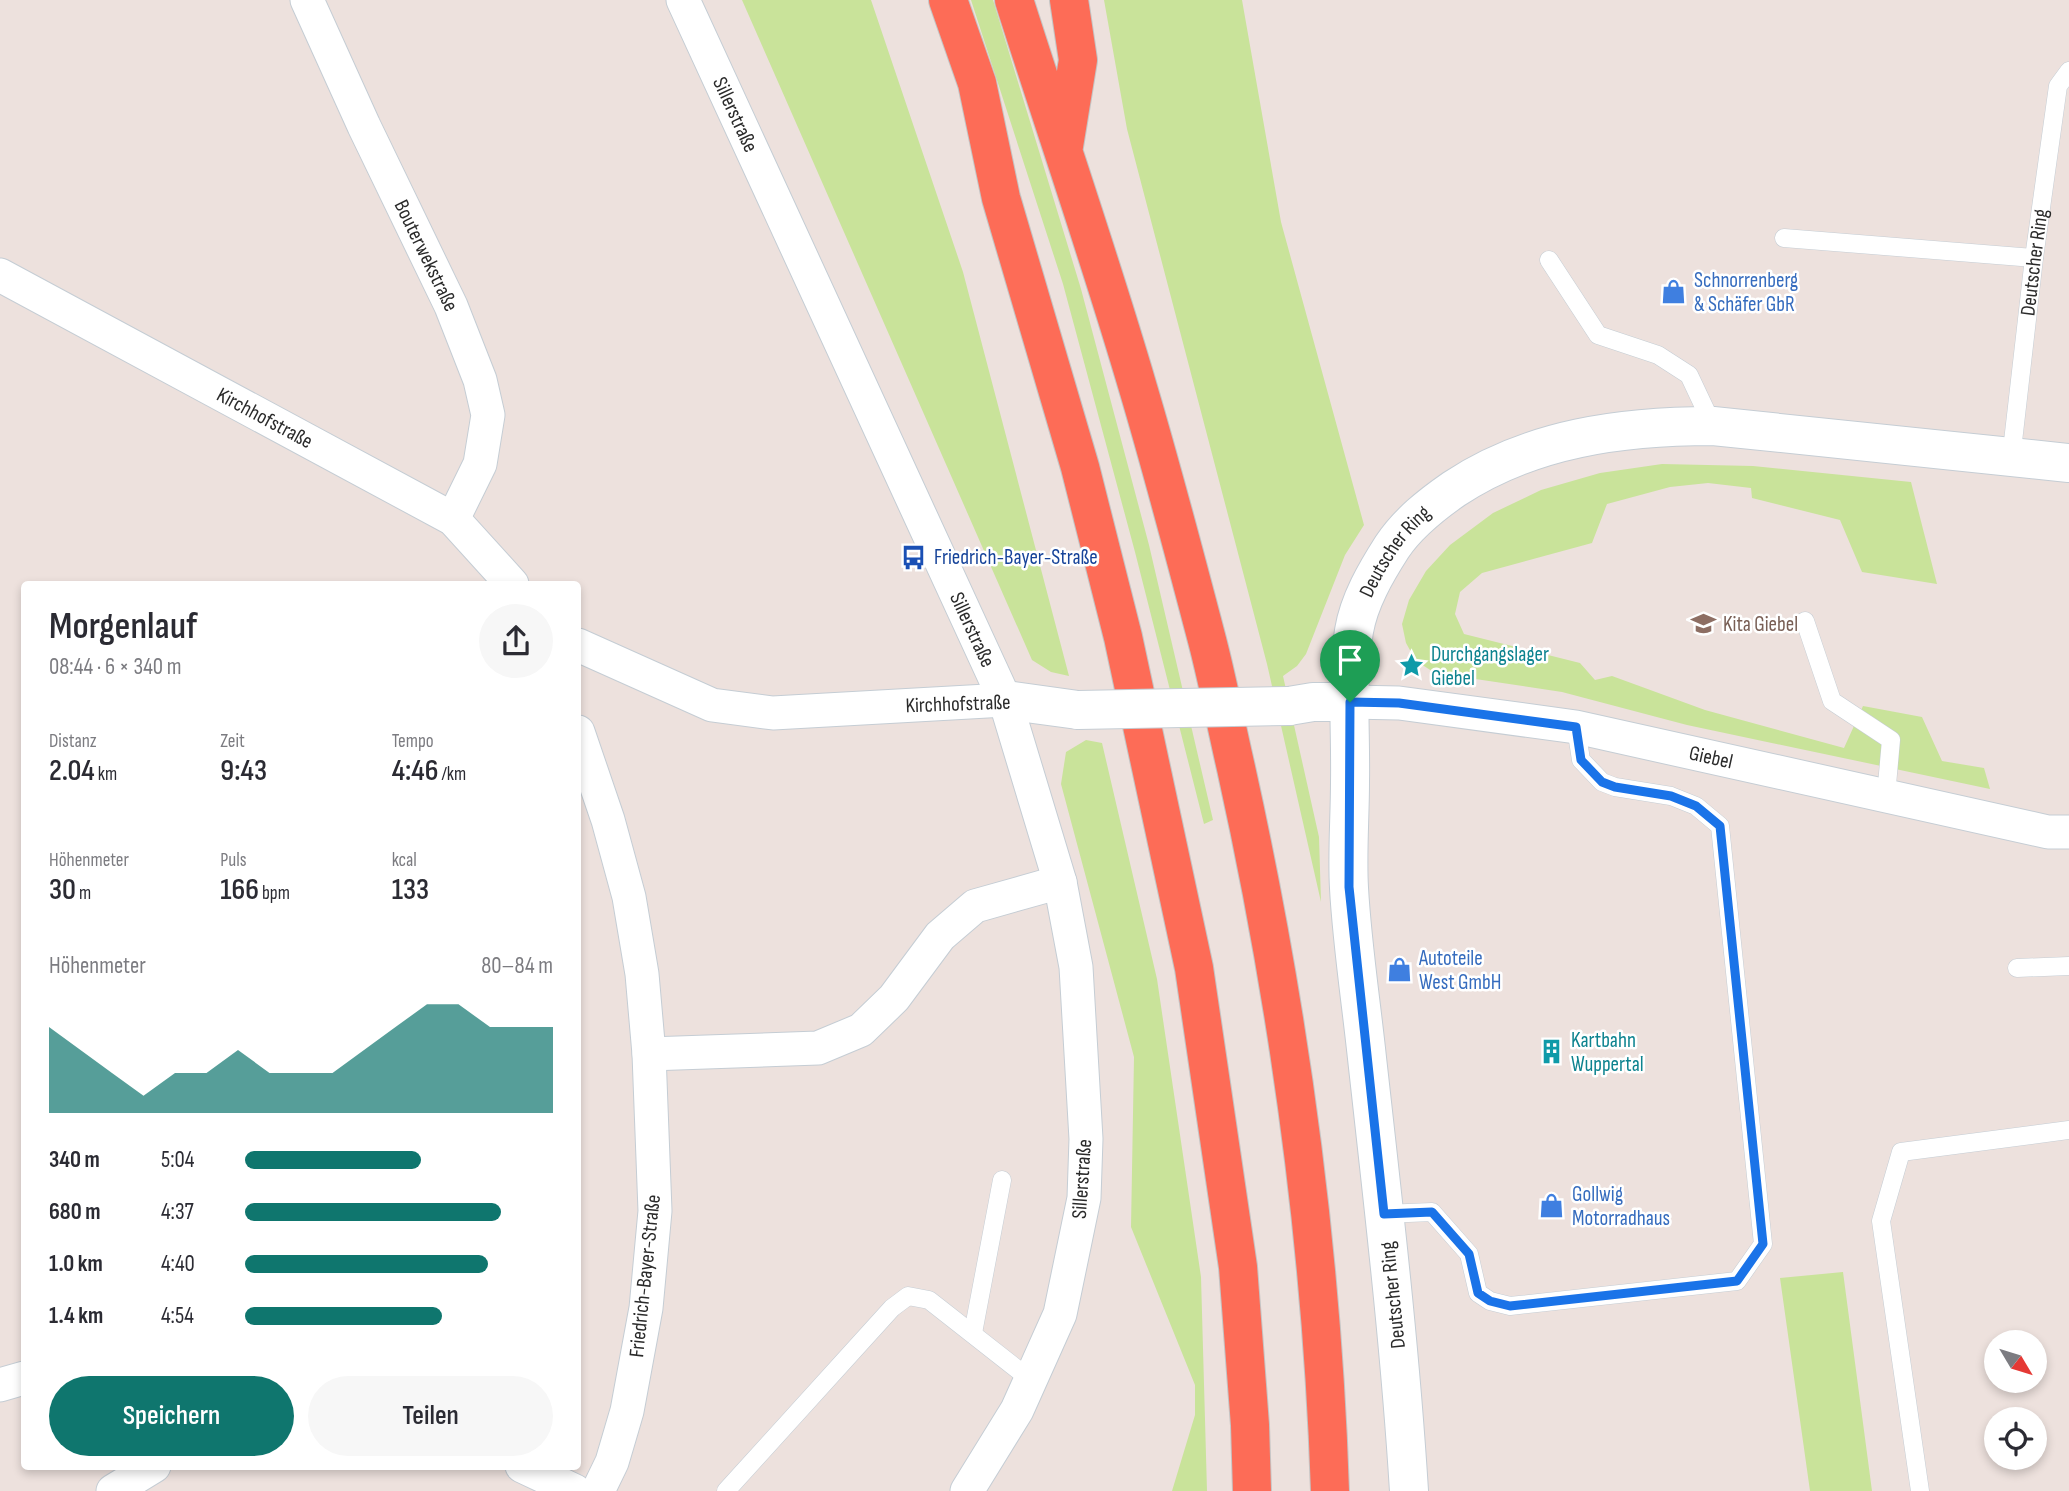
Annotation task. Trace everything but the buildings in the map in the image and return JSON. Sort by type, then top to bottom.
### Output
[{"type":"highway","points":[[948,0],[977,83],[1000,198],[1080,467],[1123,637],[1189,942],[1207,1046],[1238,1267],[1250,1425],[1252,1491]]},
{"type":"highway","points":[[1014,0],[1138,387],[1208,643],[1251,837],[1286,1023],[1304,1144],[1328,1413],[1331,1491]]},
{"type":"highway","points":[[1063,152],[1078,60],[1069,0]]},
{"type":"street","name":"Bouterwekstraße","points":[[307,0],[451,306],[480,380],[488,415],[480,464],[453,519]]},
{"type":"street","name":"Sillerstraße","points":[[683,0],[1006,699],[1060,882],[1076,967],[1086,1139],[1084,1198],[1060,1314],[1017,1410],[967,1491]]},
{"type":"street","name":"Kirchhofstraße","points":[[0,275],[453,519],[509,581]]},
{"type":"street","name":"Deutscher Ring","points":[[1409,1491],[1403,1385],[1349,887],[1350,702],[1354,629],[1363,600],[1394,545],[1431,505],[1503,462],[1570,440],[1625,430],[1664,426],[1713,426],[2069,463]]},
{"type":"street","name":"Kirchhofstraße","points":[[581,646],[712,705],[773,713],[1006,699],[1078,710],[1289,706],[1313,702],[1350,702]]},
{"type":"street","name":"Giebel","points":[[1350,702],[1399,703],[1576,727],[2048,832],[2069,832]]},
{"type":"street","name":"Friedrich-Bayer-Straße","points":[[581,741],[608,820],[629,897],[642,974],[649,1054],[655,1211],[646,1308],[628,1410],[612,1462],[598,1491]]},
{"type":"street","points":[[649,1054],[818,1048],[861,1030],[894,999],[940,936],[975,906],[1060,882]]},
{"type":"street","points":[[0,1385],[21,1379]]},
{"type":"street","points":[[113,1491],[147,1470]]},
{"type":"street","points":[[530,1470],[575,1491]]},
{"type":"lane","name":"Deutscher Ring","points":[[2011,459],[2034,258],[2058,86],[2069,71]]},
{"type":"lane","points":[[1784,238],[2034,258]]},
{"type":"lane","points":[[1549,260],[1598,335],[1658,355],[1689,375],[1713,426]]},
{"type":"lane","points":[[1805,621],[1832,701],[1891,740],[1886,796]]},
{"type":"lane","points":[[1384,1214],[1432,1212],[1469,1254],[1478,1293],[1490,1301],[1510,1306],[1737,1281],[1763,1244],[1720,826],[1696,806],[1671,796],[1615,787],[1602,782],[1581,760],[1576,727]]},
{"type":"lane","points":[[2017,968],[2069,966]]},
{"type":"lane","points":[[1920,1491],[1881,1221],[1901,1152],[2069,1130]]},
{"type":"lane","points":[[973,1333],[1002,1180]]},
{"type":"lane","points":[[726,1491],[892,1308],[908,1296],[929,1300],[1031,1380]]},
{"type":"green space","points":[[742,0],[871,0],[963,272],[1069,676],[1051,672],[1032,660]]},
{"type":"green space","points":[[971,0],[993,0],[1081,289],[1149,545],[1213,820],[1204,824],[1063,284]]},
{"type":"green space","points":[[1104,0],[1242,0],[1281,222],[1364,525],[1345,555],[1306,654],[1297,666],[1283,676],[1319,837],[1321,902],[1267,664],[1127,129]]},
{"type":"green space","points":[[1662,464],[1753,466],[1911,482],[1937,584],[1862,572],[1840,520],[1752,498],[1751,488],[1708,483],[1670,487],[1607,504],[1592,543],[1482,573],[1460,592],[1455,614],[1464,634],[1580,663],[1595,680],[1612,676],[1705,710],[1844,748],[1863,706],[1922,717],[1942,761],[1984,768],[1990,789],[1687,725],[1562,692],[1435,673],[1416,661],[1406,643],[1402,624],[1409,600],[1426,571],[1450,545],[1493,513],[1541,490],[1600,473]]},
{"type":"green space","points":[[1086,740],[1102,743],[1157,979],[1201,1277],[1207,1491],[1172,1491],[1195,1415],[1195,1385],[1131,1227],[1134,1057],[1061,784],[1066,752]]},
{"type":"green space","points":[[1843,1272],[1872,1491],[1810,1491],[1780,1278]]},
{"type":"place","name":"Schnorrenberg & Schäfer GbR","points":[[1674,292]]},
{"type":"place","name":"Friedrich-Bayer-Straße","points":[[914,557]]},
{"type":"place","name":"Kita Giebel","points":[[1703,624]]},
{"type":"place","name":"Durchgangslager Giebel","points":[[1411,666]]},
{"type":"place","name":"Autoteile West GmbH","points":[[1399,970]]},
{"type":"place","name":"Kartbahn Wuppertal","points":[[1551,1052]]},
{"type":"place","name":"Gollwig Motorradhaus","points":[[1552,1206]]},
{"type":"route","points":[[1350,702],[1399,703],[1576,727],[1581,760],[1602,782],[1615,787],[1671,796],[1696,806],[1720,826],[1763,1244],[1737,1281],[1510,1306],[1490,1301],[1478,1293],[1469,1254],[1432,1212],[1384,1214],[1349,887],[1350,702]]}]
